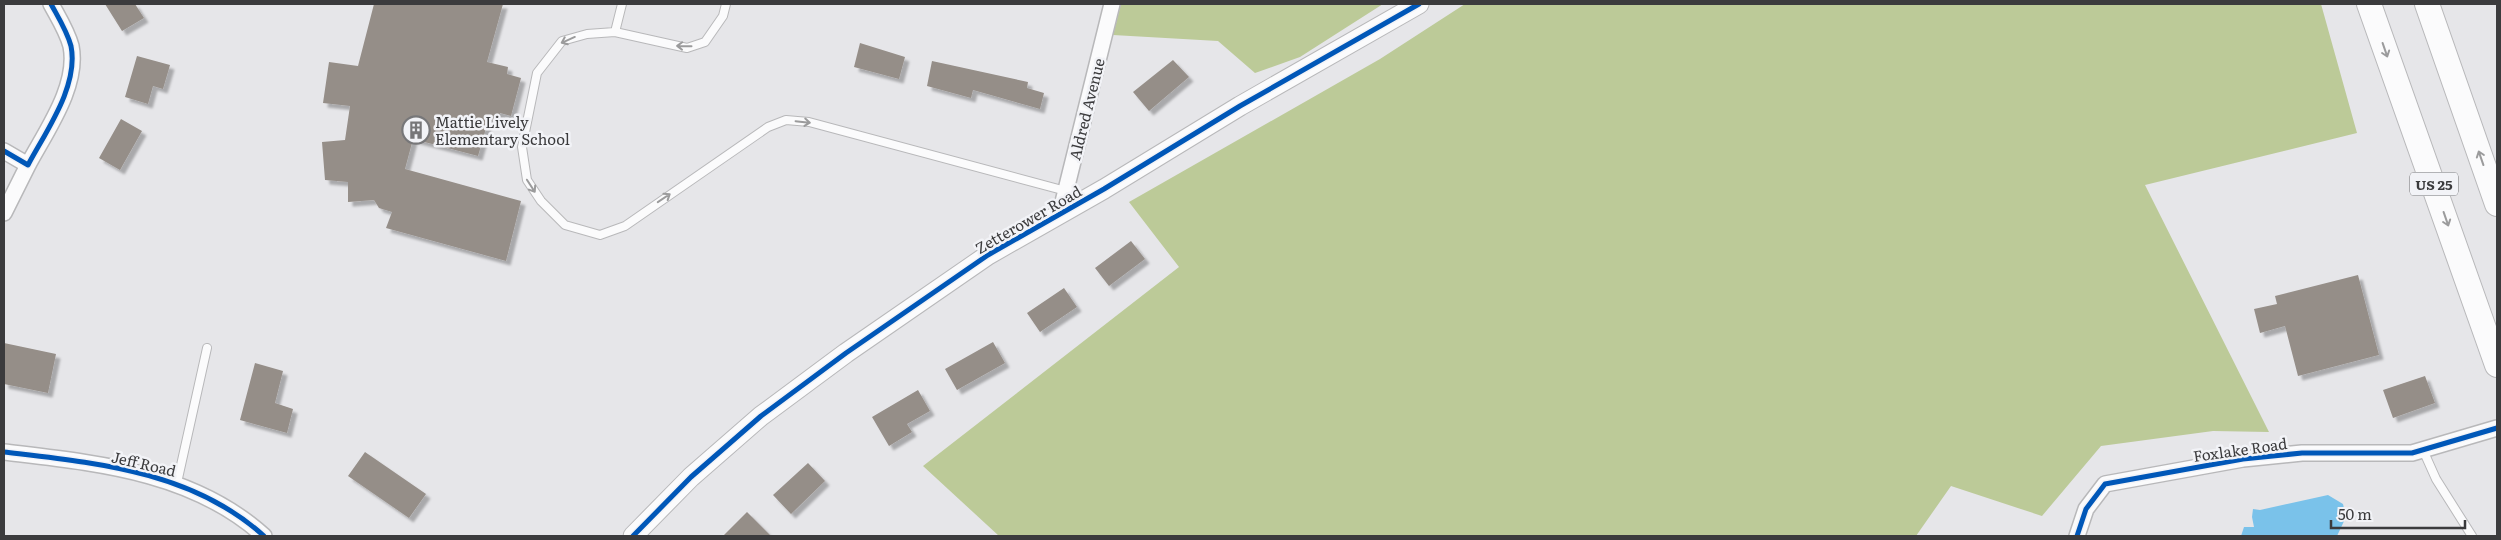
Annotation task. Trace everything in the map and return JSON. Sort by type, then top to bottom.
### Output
[{"type":"main road","name":"US 25","points":[[2369,4],[2497,365]]},
{"type":"main road","points":[[2427,4],[2497,204]]},
{"type":"street","points":[[4,213],[62,98],[71,73],[71,46],[51,4]]},
{"type":"street","name":"Aldred Avenue","points":[[1060,214],[1112,4]]},
{"type":"street","name":"Zetterower Road","points":[[633,536],[691,477],[761,416],[846,353],[988,255],[1240,106],[1420,4]]},
{"type":"street","points":[[4,151],[28,165]]},
{"type":"street","name":"Foxlake Road","points":[[2077,536],[2086,509],[2105,484],[2243,459],[2302,452],[2412,453],[2497,428]]},
{"type":"street","name":"Jeff Road","points":[[4,452],[150,475],[177,483],[197,491],[248,522],[264,536]]},
{"type":"lane","points":[[615,32],[622,4]]},
{"type":"lane","points":[[726,4],[723,16],[706,42],[687,48],[615,32],[587,34],[562,41],[537,73],[522,147],[527,180],[541,201],[565,224],[600,235],[625,226],[768,127],[786,120],[809,122],[1066,191]]},
{"type":"lane","points":[[177,483],[207,348]]},
{"type":"lane","points":[[2423,450],[2436,479],[2472,536]]},
{"type":"green space","points":[[1121,4],[1383,4],[1300,57],[1255,73],[1218,41],[1113,35]]},
{"type":"green space","points":[[1465,4],[2321,4],[2357,133],[2145,185],[2269,432],[2213,431],[2101,446],[2042,516],[1951,486],[1916,536],[999,536],[923,466],[1179,267],[1129,202],[1380,59]]},
{"type":"water","points":[[2328,495],[2343,504],[2346,517],[2337,536],[2241,536],[2244,527],[2254,527],[2253,509],[2260,510]]},
{"type":"building","points":[[105,4],[135,4],[144,18],[122,31]]},
{"type":"building","name":"Mattie Lively Elementary School","points":[[374,4],[503,4],[487,62],[508,67],[507,74],[521,78],[511,116],[500,113],[498,122],[489,118],[478,156],[413,139],[405,169],[521,201],[506,261],[386,228],[392,212],[379,208],[374,200],[348,202],[348,182],[325,180],[322,142],[345,140],[350,106],[323,103],[329,62],[358,66]]},
{"type":"building","points":[[860,43],[905,57],[899,79],[854,67]]},
{"type":"building","points":[[137,56],[170,65],[163,89],[153,86],[148,104],[125,97]]},
{"type":"building","points":[[1173,60],[1189,77],[1149,111],[1133,92]]},
{"type":"building","points":[[932,61],[1028,82],[1027,88],[1044,93],[1040,109],[973,90],[971,98],[927,86]]},
{"type":"building","points":[[121,119],[142,131],[120,170],[99,158]]},
{"type":"building","points":[[1131,241],[1145,259],[1109,286],[1095,268]]},
{"type":"building","points":[[2358,275],[2379,355],[2298,376],[2285,326],[2260,333],[2254,309],[2277,304],[2275,296]]},
{"type":"building","points":[[1064,288],[1077,307],[1040,332],[1027,313]]},
{"type":"building","points":[[993,342],[1005,363],[957,390],[945,369]]},
{"type":"building","points":[[4,343],[56,354],[48,393],[4,384]]},
{"type":"building","points":[[255,363],[283,371],[275,403],[293,409],[287,433],[240,420]]},
{"type":"building","points":[[2425,376],[2435,403],[2393,418],[2383,390]]},
{"type":"building","points":[[918,390],[930,411],[907,424],[912,432],[889,446],[872,417]]},
{"type":"building","points":[[365,452],[426,494],[409,518],[348,476]]},
{"type":"building","points":[[808,463],[825,481],[791,514],[773,495]]},
{"type":"building","points":[[747,512],[771,536],[723,536]]},
{"type":"cycle path","points":[[4,151],[28,165],[52,123],[66,92],[72,61],[71,46],[51,4]]},
{"type":"cycle path","points":[[633,536],[691,477],[761,416],[846,353],[988,255],[1104,189],[1240,106],[1419,4]]},
{"type":"cycle path","points":[[2077,536],[2086,509],[2105,484],[2243,459],[2302,453],[2412,453],[2497,428]]},
{"type":"cycle path","points":[[4,452],[108,466],[174,484],[206,497],[236,514],[264,536]]},
{"type":"place","name":"Mattie Lively Elementary School","points":[[416,130]]}]
